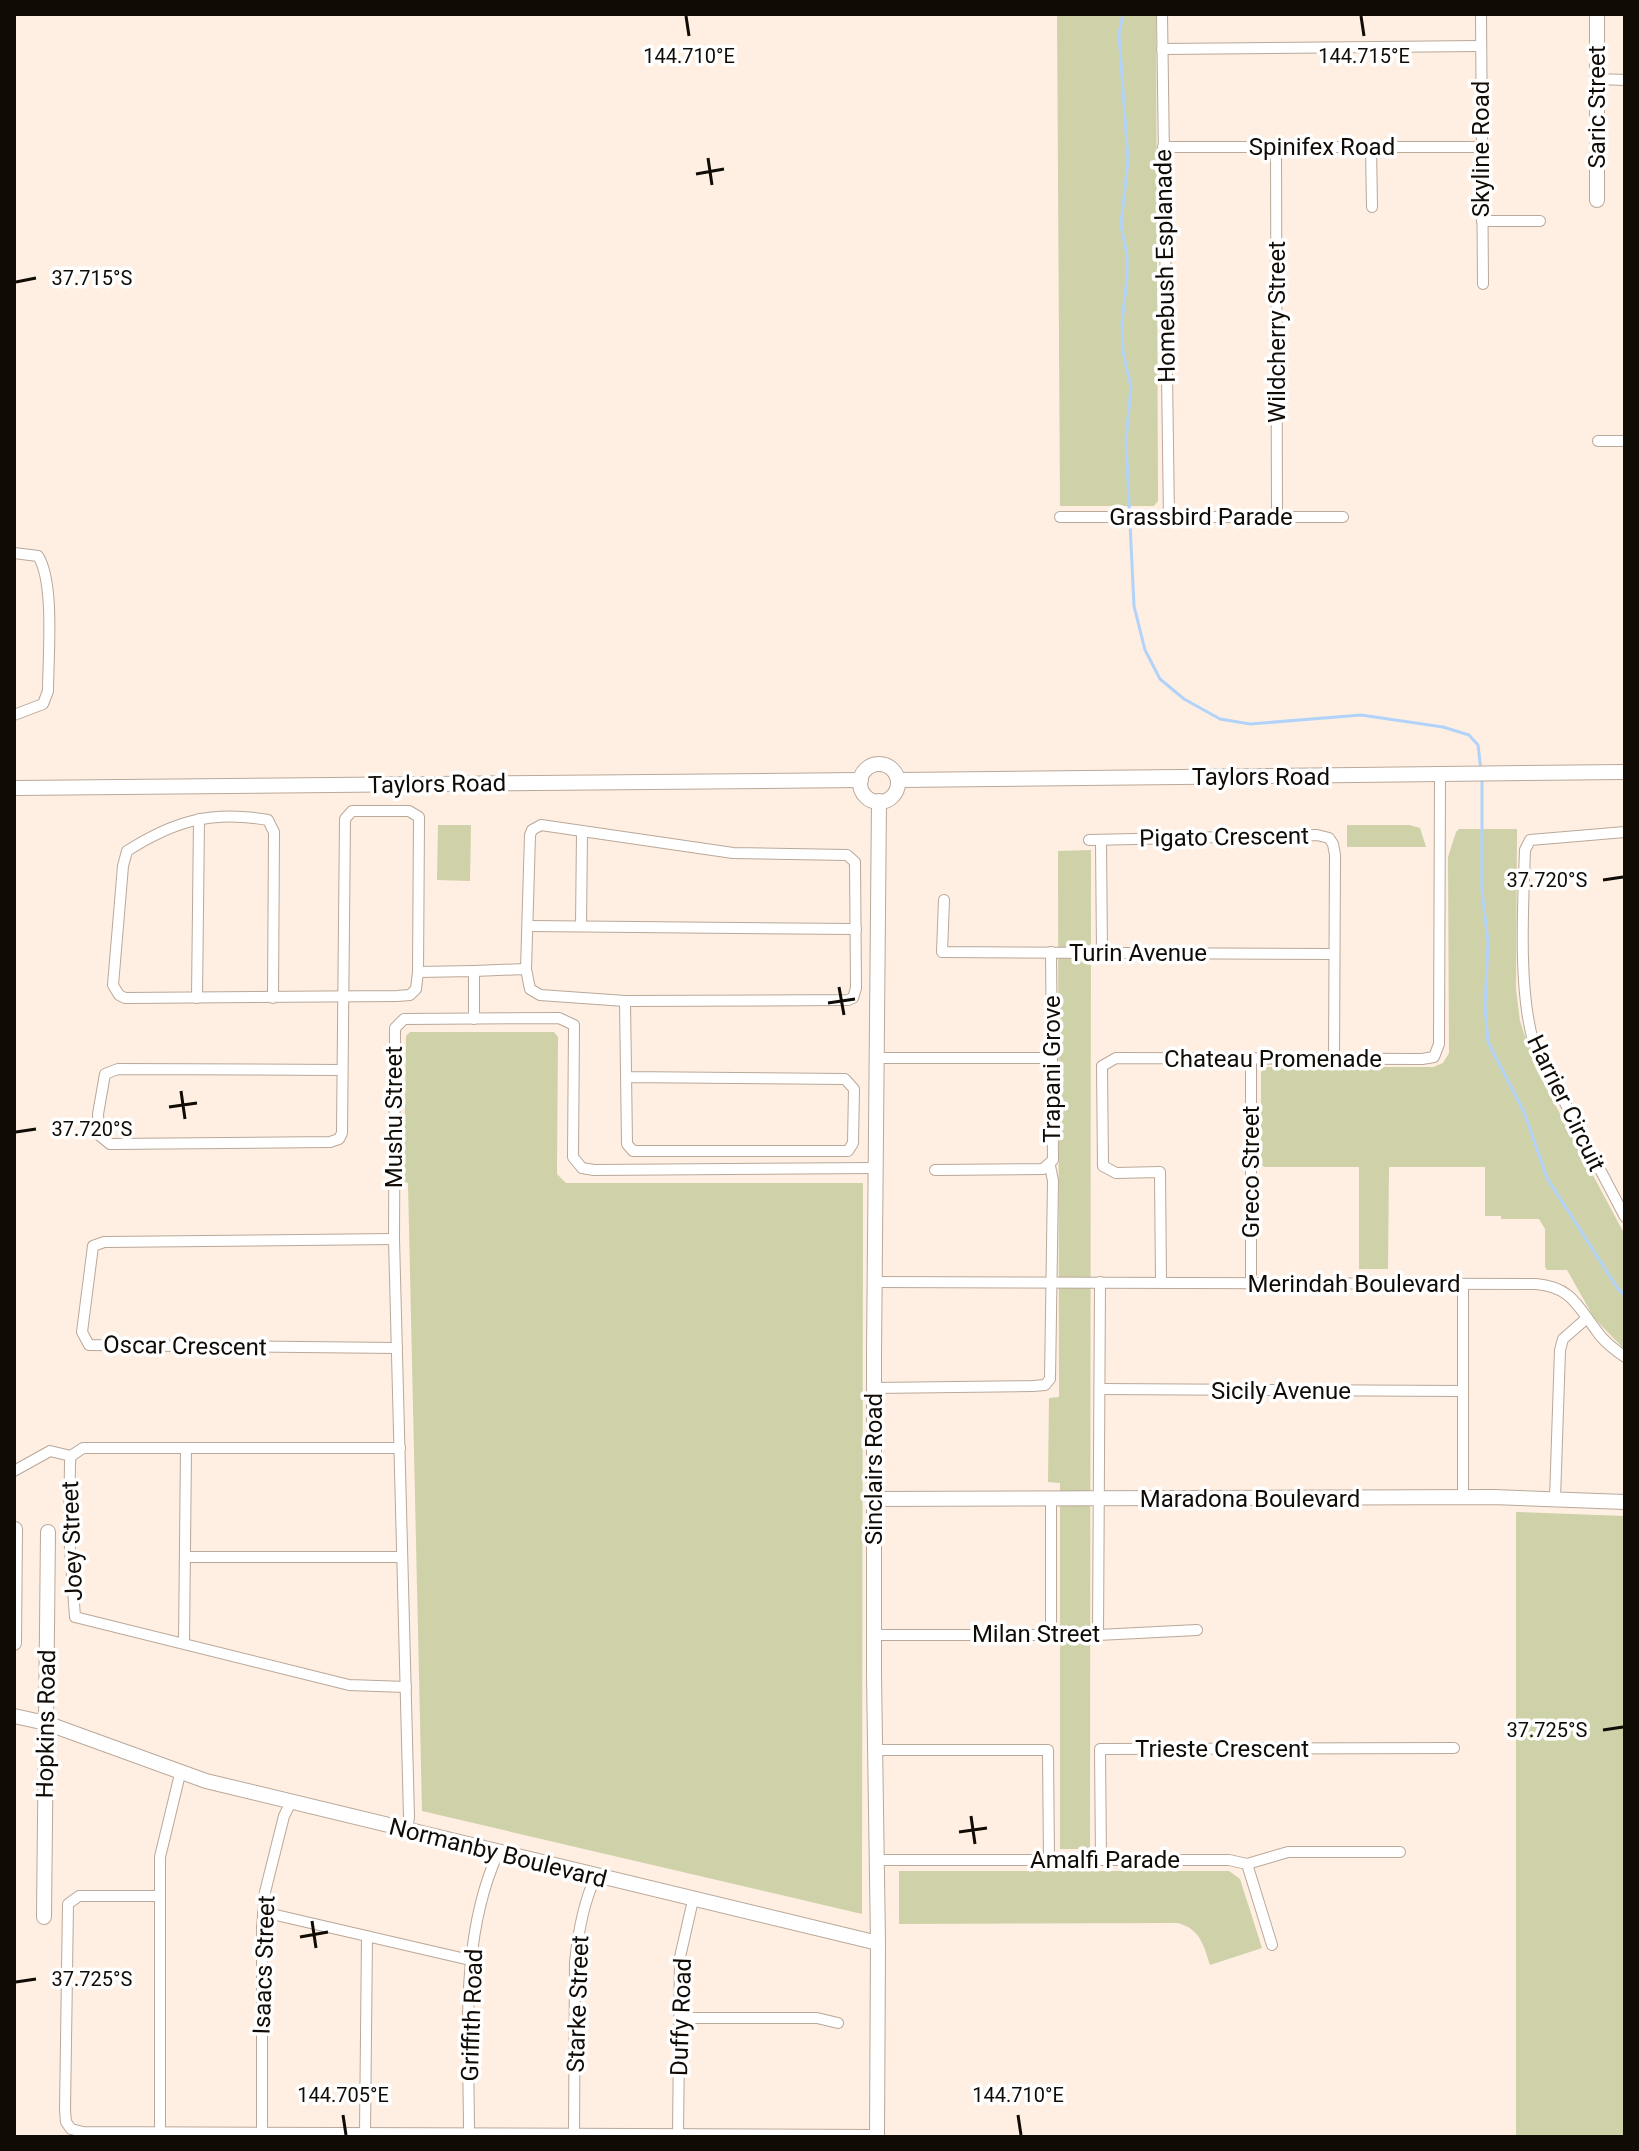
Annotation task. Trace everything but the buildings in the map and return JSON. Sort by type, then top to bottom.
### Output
[{"type":"street","name":"Homebush Esplanade","points":[[1162,14],[1169,518]]},
{"type":"street","name":"Skyline Road","points":[[1481,14],[1483,284]]},
{"type":"street","name":"Saric Street","points":[[1597,14],[1597,200]]},
{"type":"street","points":[[1162,49],[1481,46]]},
{"type":"street","points":[[1597,79],[1625,80]]},
{"type":"street","name":"Spinifex Road","points":[[1163,147],[1481,147]]},
{"type":"street","name":"Wildcherry Street","points":[[1276,147],[1277,518]]},
{"type":"street","points":[[1371,147],[1372,207]]},
{"type":"street","points":[[1482,221],[1540,221]]},
{"type":"street","points":[[1598,441],[1625,441]]},
{"type":"street","name":"Grassbird Parade","points":[[1060,517],[1343,517]]},
{"type":"street","points":[[14,553],[38,556],[44,566],[49,606],[48,691],[43,704],[14,715]]},
{"type":"street","points":[[880,764],[892,769],[898,780],[891,798],[879,801],[867,797],[861,780],[866,770],[880,764]]},
{"type":"street","name":"Taylors Road","points":[[898,780],[1625,772]]},
{"type":"street","name":"Chateau Promenade","points":[[1161,1283],[1160,1172],[1116,1173],[1103,1166],[1102,1066],[1116,1058],[1251,1060],[1434,1057],[1438,1051],[1440,775]]},
{"type":"street","name":"Taylors Road","points":[[14,788],[861,780]]},
{"type":"street","name":"Sinclairs Road","points":[[877,2136],[874,1388],[879,801]]},
{"type":"street","points":[[273,998],[274,832],[268,820],[249,817],[199,819],[177,825],[127,851],[123,866],[113,985],[119,995],[125,998],[273,998],[344,997],[410,995],[416,989],[418,972],[419,817],[409,811],[352,811],[345,819],[344,997],[342,1133],[339,1139],[330,1142],[110,1144],[99,1135],[98,1114],[105,1074],[118,1069],[342,1070]]},
{"type":"street","points":[[197,998],[199,819]]},
{"type":"street","points":[[547,825],[749,855],[847,855],[852,857],[856,867],[856,988],[853,998],[848,1000],[625,1001],[535,994],[527,984],[529,926],[532,830],[547,825]]},
{"type":"street","points":[[581,926],[582,832]]},
{"type":"street","name":"Harrier Circuit","points":[[1625,832],[1534,839],[1528,843],[1525,854],[1525,996],[1529,1029],[1542,1063],[1621,1201],[1625,1217]]},
{"type":"street","name":"Pigato Crescent","points":[[1089,840],[1317,835],[1329,838],[1334,848],[1334,1059]]},
{"type":"street","points":[[1101,840],[1102,953]]},
{"type":"street","name":"Turin Avenue","points":[[944,900],[942,952],[1334,954]]},
{"type":"street","points":[[529,926],[856,929]]},
{"type":"street","name":"Trapani Grove","points":[[935,1170],[1043,1169],[1050,1166],[1053,1160],[1051,952]]},
{"type":"street","points":[[418,972],[526,969]]},
{"type":"street","points":[[474,971],[474,1019]]},
{"type":"street","points":[[625,1001],[626,1077],[627,1144],[633,1151],[848,1151],[853,1143],[854,1089],[845,1079],[626,1077]]},
{"type":"street","name":"Mushu Street","points":[[407,1830],[394,1239],[395,1028],[404,1019],[559,1018],[574,1025],[573,1157],[582,1168],[875,1168]]},
{"type":"street","points":[[876,1058],[1052,1058]]},
{"type":"street","name":"Greco Street","points":[[1251,1060],[1251,1283]]},
{"type":"street","points":[[874,1388],[1045,1385],[1050,1379],[1053,1181],[1050,1166]]},
{"type":"street","name":"Oscar Crescent","points":[[394,1239],[104,1242],[93,1246],[82,1332],[89,1345],[397,1348]]},
{"type":"street","name":"Merindah Boulevard","points":[[875,1282],[1536,1284],[1556,1287],[1570,1296],[1598,1333],[1625,1357]]},
{"type":"street","points":[[1098,1635],[1100,1282]]},
{"type":"street","points":[[1463,1284],[1463,1499]]},
{"type":"street","points":[[1555,1499],[1560,1350],[1563,1339],[1587,1318]]},
{"type":"street","name":"Sicily Avenue","points":[[1100,1389],[1462,1391]]},
{"type":"street","name":"Joey Street","points":[[400,1448],[83,1448],[71,1456],[69,1534],[75,1617],[349,1685],[406,1687]]},
{"type":"street","points":[[184,1643],[186,1448]]},
{"type":"street","points":[[14,1471],[50,1451],[71,1456]]},
{"type":"street","name":"Maradona Boulevard","points":[[874,1499],[1555,1499],[1625,1502]]},
{"type":"street","points":[[1051,1499],[1051,1634]]},
{"type":"street","name":"Hopkins Road","points":[[14,1643],[15,1529]]},
{"type":"street","name":"Hopkins Road","points":[[44,1917],[48,1532]]},
{"type":"street","points":[[186,1557],[402,1557]]},
{"type":"street","name":"Milan Street","points":[[874,1635],[1098,1635],[1197,1630]]},
{"type":"street","name":"Normanby Boulevard","points":[[14,1716],[46,1723],[180,1774],[878,1943]]},
{"type":"street","name":"Trieste Crescent","points":[[1101,1860],[1100,1749],[1454,1748]]},
{"type":"street","points":[[875,1750],[1048,1750],[1049,1860]]},
{"type":"street","points":[[160,2132],[160,1857],[180,1774]]},
{"type":"street","name":"Isaacs Street","points":[[262,2133],[263,1912],[284,1816],[291,1802]]},
{"type":"street","points":[[1272,1945],[1247,1864],[1288,1852],[1400,1852]]},
{"type":"street","name":"Griffith Road","points":[[469,2133],[470,1960],[492,1866],[498,1853]]},
{"type":"street","name":"Amalfi Parade","points":[[877,1860],[1229,1860],[1247,1864]]},
{"type":"street","name":"Starke Street","points":[[574,2134],[575,1962],[578,1935],[596,1876]]},
{"type":"street","points":[[160,1896],[79,1896],[68,1904],[65,2110],[68,2127],[77,2131],[314,2135],[877,2136]]},
{"type":"street","name":"Duffy Road","points":[[678,2134],[680,1957],[693,1900]]},
{"type":"street","points":[[263,1912],[470,1960]]},
{"type":"street","points":[[365,2133],[367,1936]]},
{"type":"street","points":[[680,2018],[817,2018],[838,2023]]},
{"type":"green space","points":[[1057,14],[1156,14],[1158,501],[1154,506],[1060,506]]},
{"type":"green space","points":[[438,825],[471,825],[470,881],[437,880]]},
{"type":"green space","points":[[1347,825],[1409,825],[1420,828],[1426,847],[1347,847]]},
{"type":"green space","points":[[1459,829],[1517,829],[1516,989],[1520,1021],[1535,1067],[1625,1235],[1625,1350],[1594,1318],[1567,1270],[1547,1270],[1545,1267],[1545,1229],[1539,1219],[1485,1216],[1485,1167],[1389,1167],[1388,1269],[1359,1269],[1359,1167],[1264,1167],[1261,1164],[1261,1072],[1265,1067],[1433,1067],[1443,1063],[1449,1053],[1448,857]]},
{"type":"green space","points":[[1091,850],[1090,1849],[1060,1849],[1060,1483],[1048,1482],[1049,1398],[1059,1397],[1058,851]]},
{"type":"green space","points":[[410,1032],[554,1032],[558,1037],[557,1174],[566,1183],[863,1183],[862,1914],[422,1811],[408,1183],[404,1182],[406,1036]]},
{"type":"green space","points":[[1516,1512],[1625,1516],[1625,2137],[1516,2137]]},
{"type":"green space","points":[[899,1871],[1229,1871],[1240,1879],[1262,1948],[1210,1965],[1196,1933],[1177,1923],[899,1924]]},
{"type":"waterway","points":[[1123,14],[1119,34],[1128,160],[1121,225],[1127,255],[1122,323],[1123,352],[1131,387],[1126,440],[1134,606],[1145,650],[1160,679],[1184,699],[1220,719],[1250,724],[1361,715],[1443,727],[1469,735],[1478,745],[1481,770]]},
{"type":"waterway","points":[[1482,777],[1482,891],[1488,942],[1485,1007],[1488,1042],[1524,1112],[1547,1178],[1618,1289],[1625,1295]]}]
